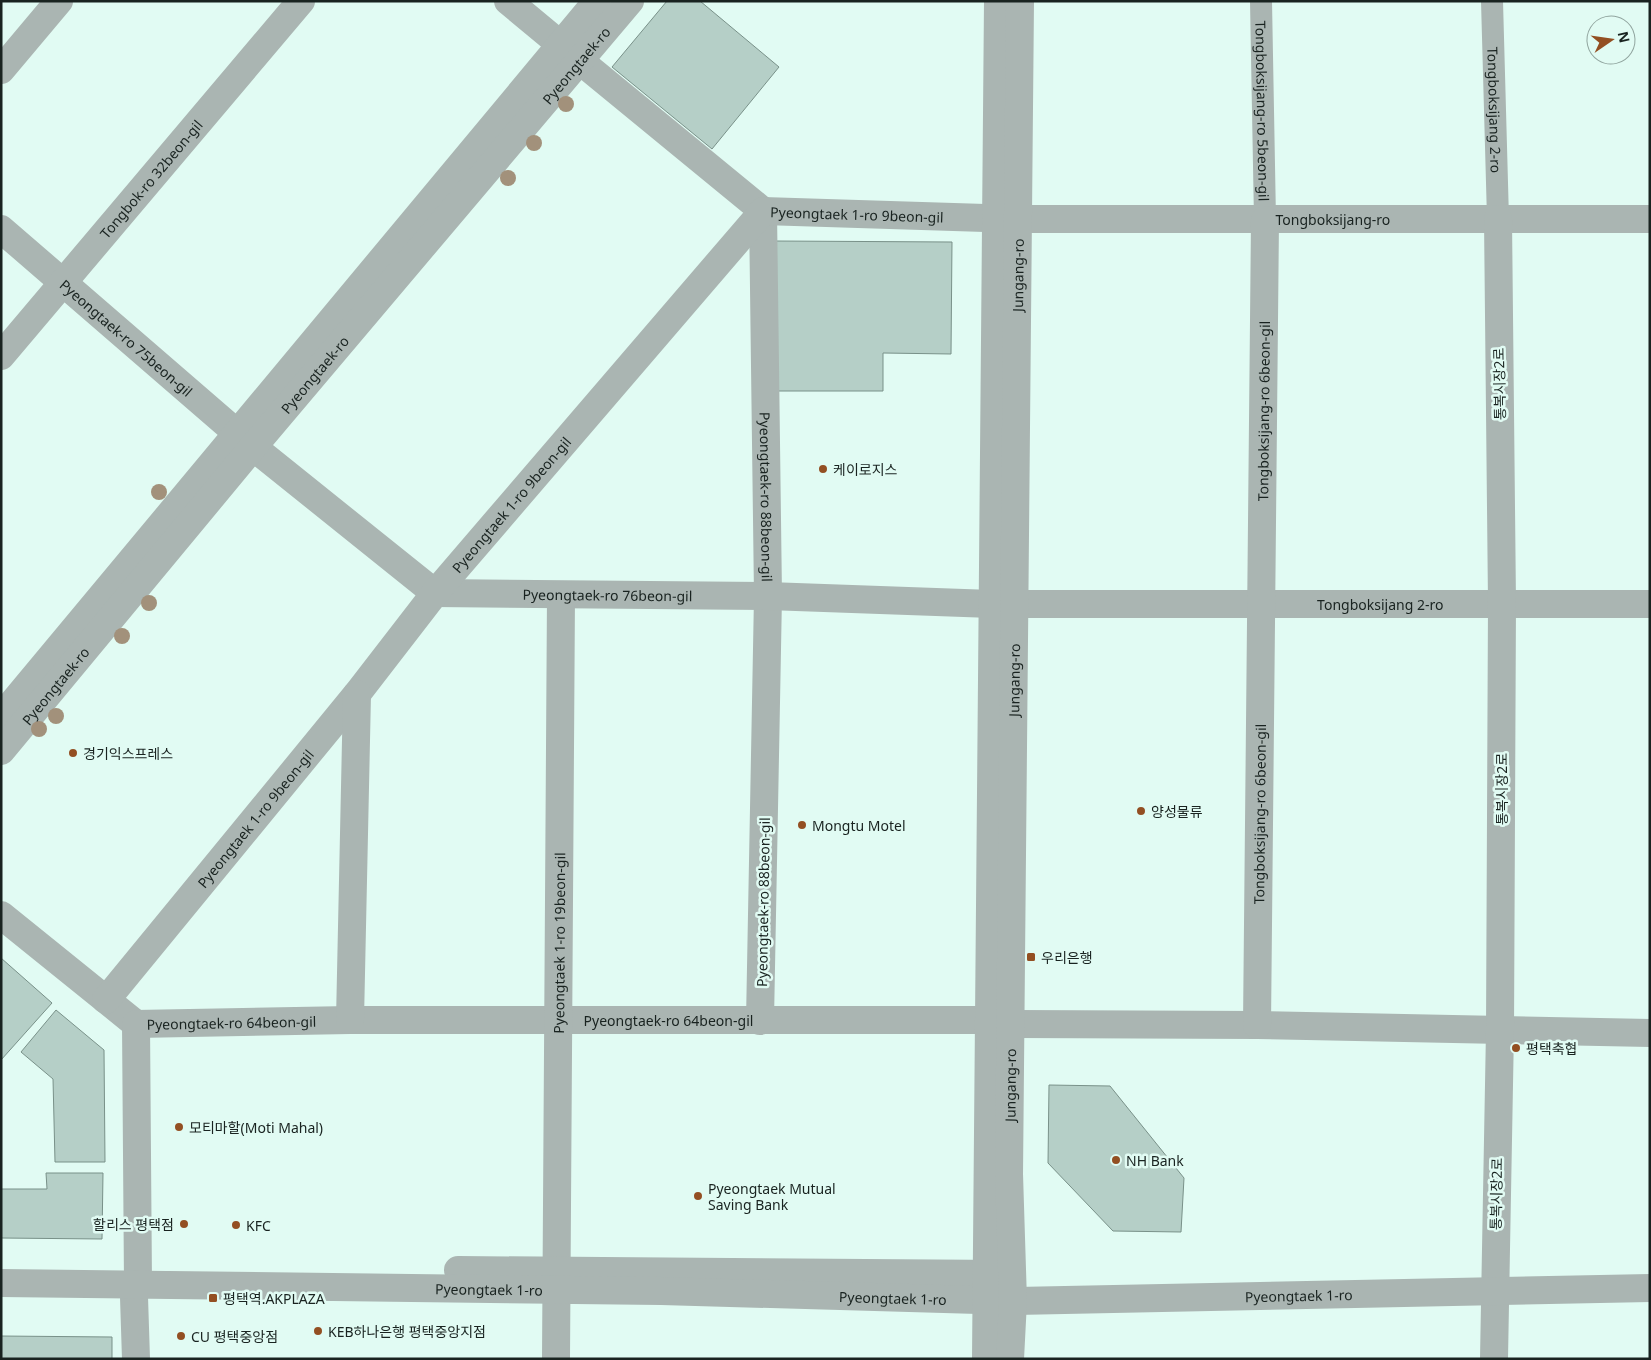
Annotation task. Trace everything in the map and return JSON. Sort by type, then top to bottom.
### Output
[{"type":"street","points":[[1,70],[60,1]]},
{"type":"street","name":"Tongbok-ro 32beon-gil","points":[[1,356],[301,1]]},
{"type":"street","points":[[508,1],[763,211]]},
{"type":"street","name":"Pyeongtaek-ro","points":[[570,52],[597,1]]},
{"type":"street","name":"Pyeongtaek-ro","points":[[1,751],[246,441],[570,52],[630,1]]},
{"type":"street","name":"Jungang-ro","points":[[998,1],[1007,218]]},
{"type":"street","name":"Jungang-ro","points":[[986,1359],[1000,1287],[1009,1174],[1000,1022],[1003,603],[1007,218],[1020,1]]},
{"type":"street","name":"Tongboksijang-ro 5beon-gil","points":[[1261,1],[1265,220]]},
{"type":"street","name":"Tongboksijang 2-ro","points":[[1492,1],[1498,219]]},
{"type":"street","name":"Pyeongtaek 1-ro 9beon-gil","points":[[106,1000],[356,694],[434,593],[763,211],[1007,218]]},
{"type":"street","name":"Pyeongtaek-ro 88beon-gil","points":[[760,1021],[768,596],[763,211]]},
{"type":"street","name":"Tongboksijang-ro","points":[[1007,218],[1265,220],[1650,219]]},
{"type":"street","name":"통복시장2로","points":[[1494,1359],[1500,1030],[1502,603],[1498,219]]},
{"type":"street","name":"Tongboksijang-ro 6beon-gil","points":[[1257,1025],[1265,220]]},
{"type":"street","name":"Pyeongtaek-ro 75beon-gil","points":[[1,229],[246,441]]},
{"type":"street","points":[[246,441],[434,593]]},
{"type":"street","name":"Pyeongtaek-ro","points":[[1,717],[246,441]]},
{"type":"street","name":"Pyeongtaek-ro 76beon-gil","points":[[434,593],[768,596],[1003,603]]},
{"type":"street","name":"Pyeongtaek 1-ro 19beon-gil","points":[[556,1359],[560,1021],[561,595]]},
{"type":"street","points":[[1003,603],[1260,603]]},
{"type":"street","name":"Tongboksijang 2-ro","points":[[1260,603],[1650,604]]},
{"type":"street","points":[[350,1020],[356,694]]},
{"type":"street","name":"Pyeongtaek-ro 64beon-gil","points":[[1,915],[136,1024],[350,1020],[1000,1022]]},
{"type":"street","points":[[1000,1022],[1650,1033]]},
{"type":"street","points":[[136,1024],[138,1275],[134,1297],[136,1359]]},
{"type":"street","points":[[1,1265],[138,1275]]},
{"type":"street","points":[[1,1283],[138,1275]]},
{"type":"street","name":"Pyeongtaek 1-ro","points":[[138,1275],[1000,1287],[1494,1290],[1650,1288]]},
{"type":"street","name":"Jungang-ro","points":[[1000,1287],[1010,1359]]},
{"type":"building","points":[[667,1],[700,1],[779,67],[712,149],[612,67]]},
{"type":"building","points":[[776,241],[952,242],[951,354],[883,353],[883,391],[775,391]]},
{"type":"building","points":[[1,958],[52,1003],[1,1060]]},
{"type":"building","points":[[56,1010],[104,1050],[105,1162],[55,1162],[53,1079],[21,1052]]},
{"type":"building","points":[[1049,1085],[1110,1086],[1184,1178],[1181,1232],[1113,1231],[1048,1163]]},
{"type":"building","points":[[46,1173],[103,1173],[102,1239],[1,1238],[1,1189],[47,1189]]},
{"type":"building","points":[[1,1336],[112,1337],[112,1359],[1,1359]]},
{"type":"place","name":"케이로지스","points":[[823,469]]},
{"type":"place","name":"경기익스프레스","points":[[73,753]]},
{"type":"place","name":"양성물류","points":[[1141,811]]},
{"type":"place","name":"Mongtu Motel","points":[[802,825]]},
{"type":"place","name":"우리은행","points":[[1031,957]]},
{"type":"place","name":"평택축협","points":[[1516,1048]]},
{"type":"place","name":"모티마할(Moti Mahal)","points":[[179,1127]]},
{"type":"place","name":"NH Bank","points":[[1116,1160]]},
{"type":"place","name":"Pyeongtaek Mutual Saving Bank","points":[[698,1196]]},
{"type":"place","name":"할리스 평택점","points":[[184,1224]]},
{"type":"place","name":"KFC","points":[[236,1225]]},
{"type":"place","name":"평택역.AKPLAZA","points":[[213,1298]]},
{"type":"place","name":"KEB하나은행 평택중앙지점","points":[[318,1331]]},
{"type":"place","name":"CU 평택중앙점","points":[[181,1336]]}]
